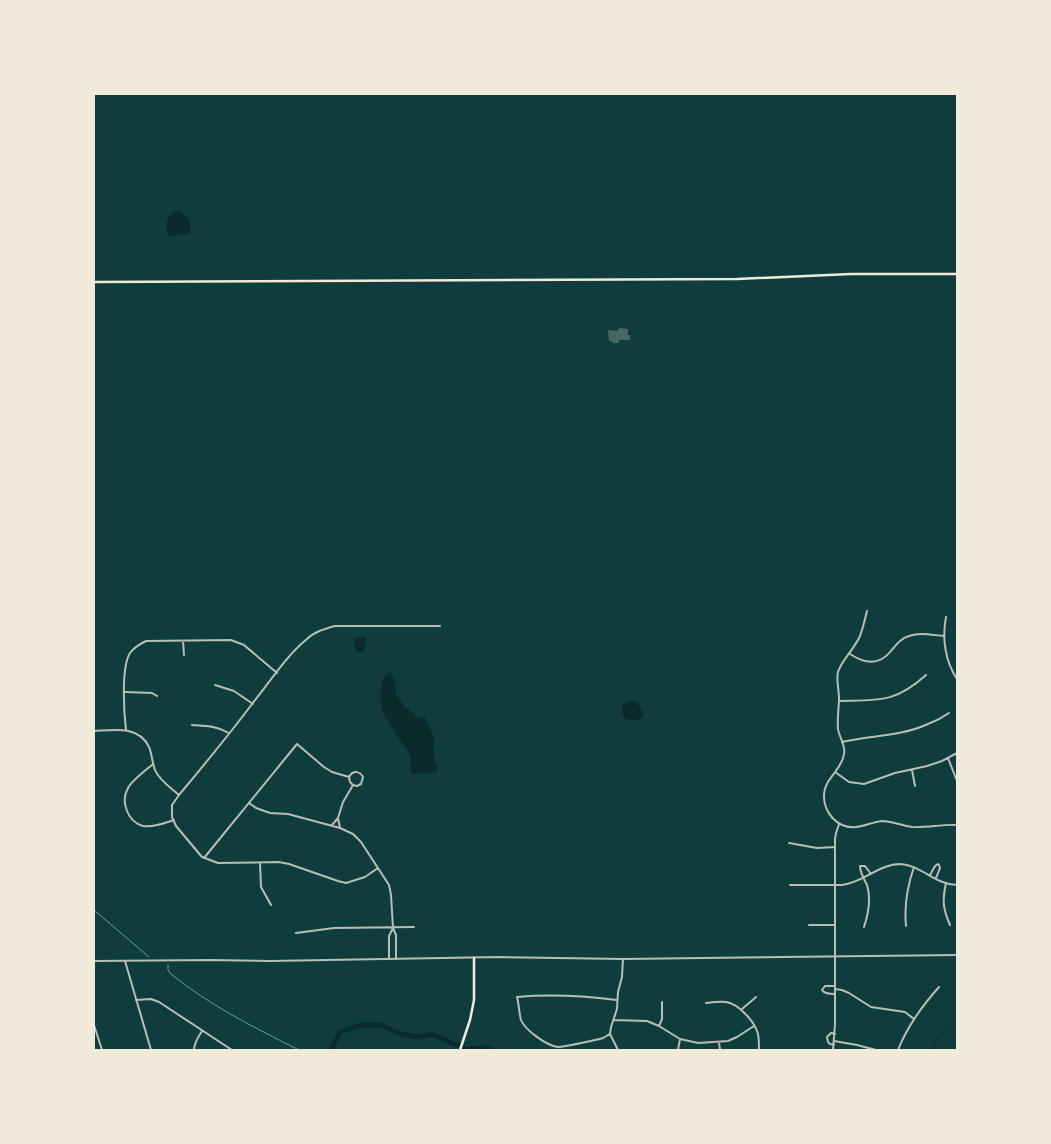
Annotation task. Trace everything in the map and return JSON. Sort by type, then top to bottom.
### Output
[{"type":"main road","points":[[94,282],[737,279],[851,274],[957,274]]},
{"type":"main road","points":[[460,1050],[470,1020],[475,996],[474,958]]},
{"type":"street","points":[[867,611],[860,636],[850,654],[842,663],[838,673],[838,730],[844,748],[844,755],[839,767],[828,780],[824,793],[824,802],[829,814],[839,824],[851,828],[882,821],[911,827],[957,825]]},
{"type":"street","points":[[946,617],[944,636],[946,651],[950,666],[957,679]]},
{"type":"street","points":[[378,868],[365,877],[346,883],[289,864],[260,862],[218,863],[202,857],[176,826],[172,817],[172,805],[277,673],[307,638],[314,633],[334,626],[440,626]]},
{"type":"street","points":[[850,654],[864,662],[880,661],[902,639],[908,636],[917,634],[944,636]]},
{"type":"street","points":[[126,730],[125,667],[134,648],[146,642],[231,640],[244,645],[277,673]]},
{"type":"street","points":[[183,641],[184,655]]},
{"type":"street","points":[[839,701],[890,698],[902,693],[926,674]]},
{"type":"street","points":[[215,685],[234,691],[252,704]]},
{"type":"street","points":[[125,692],[152,693],[157,696]]},
{"type":"street","points":[[842,742],[908,732],[942,719],[949,713]]},
{"type":"street","points":[[192,725],[220,728],[229,733]]},
{"type":"street","points":[[94,731],[126,730],[139,734],[146,741],[155,770],[160,778],[179,795]]},
{"type":"street","points":[[204,858],[298,744],[324,767],[332,772],[350,777]]},
{"type":"street","points":[[835,772],[849,782],[859,784],[894,773],[927,766],[957,753]]},
{"type":"street","points":[[948,758],[957,781]]},
{"type":"street","points":[[153,763],[128,788],[125,798],[126,808],[130,817],[143,826],[153,826],[174,820]]},
{"type":"street","points":[[912,770],[915,786]]},
{"type":"street","points":[[354,772],[361,774],[363,777],[361,784],[353,785],[350,782],[350,777],[354,772]]},
{"type":"street","points":[[331,825],[338,818],[343,802],[353,785]]},
{"type":"street","points":[[249,803],[256,808],[270,813],[288,814],[340,828],[353,834],[361,842],[388,885],[391,896],[393,928],[396,935],[396,959]]},
{"type":"street","points":[[338,818],[340,828]]},
{"type":"street","points":[[833,1050],[835,1034],[835,847],[839,824]]},
{"type":"street","points":[[789,844],[817,848],[835,847]]},
{"type":"street","points":[[260,862],[261,887],[271,904]]},
{"type":"street","points":[[930,875],[938,864],[940,868],[936,878]]},
{"type":"street","points":[[790,885],[850,884],[883,868],[894,865],[914,867],[946,884],[957,885]]},
{"type":"street","points":[[864,926],[868,914],[868,892],[860,866],[865,866],[870,874]]},
{"type":"street","points":[[906,926],[906,894],[914,867]]},
{"type":"street","points":[[946,884],[944,909],[950,925]]},
{"type":"street","points":[[809,925],[835,925]]},
{"type":"street","points":[[296,933],[334,928],[414,927]]},
{"type":"street","points":[[389,959],[389,936],[393,928]]},
{"type":"street","points":[[94,961],[211,960],[270,962],[499,957],[623,959],[957,955]]},
{"type":"street","points":[[618,1050],[610,1034],[617,1009],[623,959]]},
{"type":"street","points":[[125,961],[150,1050]]},
{"type":"street","points":[[835,994],[826,993],[822,990],[825,986],[842,990],[871,1007],[905,1012],[914,1019]]},
{"type":"street","points":[[898,1050],[902,1038],[914,1019],[939,987]]},
{"type":"street","points":[[610,1034],[603,1038],[567,1046],[558,1047],[550,1045],[525,1027],[521,1020],[517,997],[554,996],[617,1000]]},
{"type":"street","points":[[742,1009],[756,997]]},
{"type":"street","points":[[136,1000],[150,999],[159,1002],[232,1050]]},
{"type":"street","points":[[659,1026],[662,1019],[662,1002]]},
{"type":"street","points":[[706,1003],[727,1002],[742,1009],[759,1036],[759,1050]]},
{"type":"street","points":[[614,1020],[647,1021],[680,1039],[698,1043],[728,1041],[754,1026]]},
{"type":"street","points":[[94,1024],[95,1035],[102,1050]]},
{"type":"street","points":[[194,1050],[197,1038],[202,1031]]},
{"type":"street","points":[[834,1045],[828,1042],[827,1037],[831,1033],[835,1034]]},
{"type":"street","points":[[678,1050],[680,1039]]},
{"type":"street","points":[[834,1041],[876,1050]]},
{"type":"street","points":[[719,1042],[720,1050]]},
{"type":"path","points":[[94,910],[149,958]]},
{"type":"path","points":[[168,964],[168,970],[171,974],[198,994],[254,1028],[299,1050]]},
{"type":"water","points":[[180,211],[189,219],[191,231],[188,234],[170,236],[166,227],[167,220],[173,212]]},
{"type":"water","points":[[366,637],[366,641],[364,641],[365,650],[359,652],[355,649],[355,638]]},
{"type":"water","points":[[388,672],[392,673],[396,685],[396,694],[406,708],[409,708],[417,718],[424,716],[435,739],[433,749],[437,772],[412,774],[411,772],[410,755],[382,710],[381,687]]},
{"type":"water","points":[[632,700],[640,707],[643,717],[634,720],[624,718],[623,706],[626,702]]},
{"type":"building","points":[[620,328],[628,329],[627,335],[630,335],[630,340],[619,340],[619,343],[609,341],[608,330],[618,331]]},
{"type":"waterway","points":[[932,1050],[939,1035],[957,1018]]},
{"type":"waterway","points":[[331,1050],[340,1032],[361,1025],[380,1025],[401,1034],[420,1037],[431,1034],[466,1049],[487,1048],[491,1050]]}]
